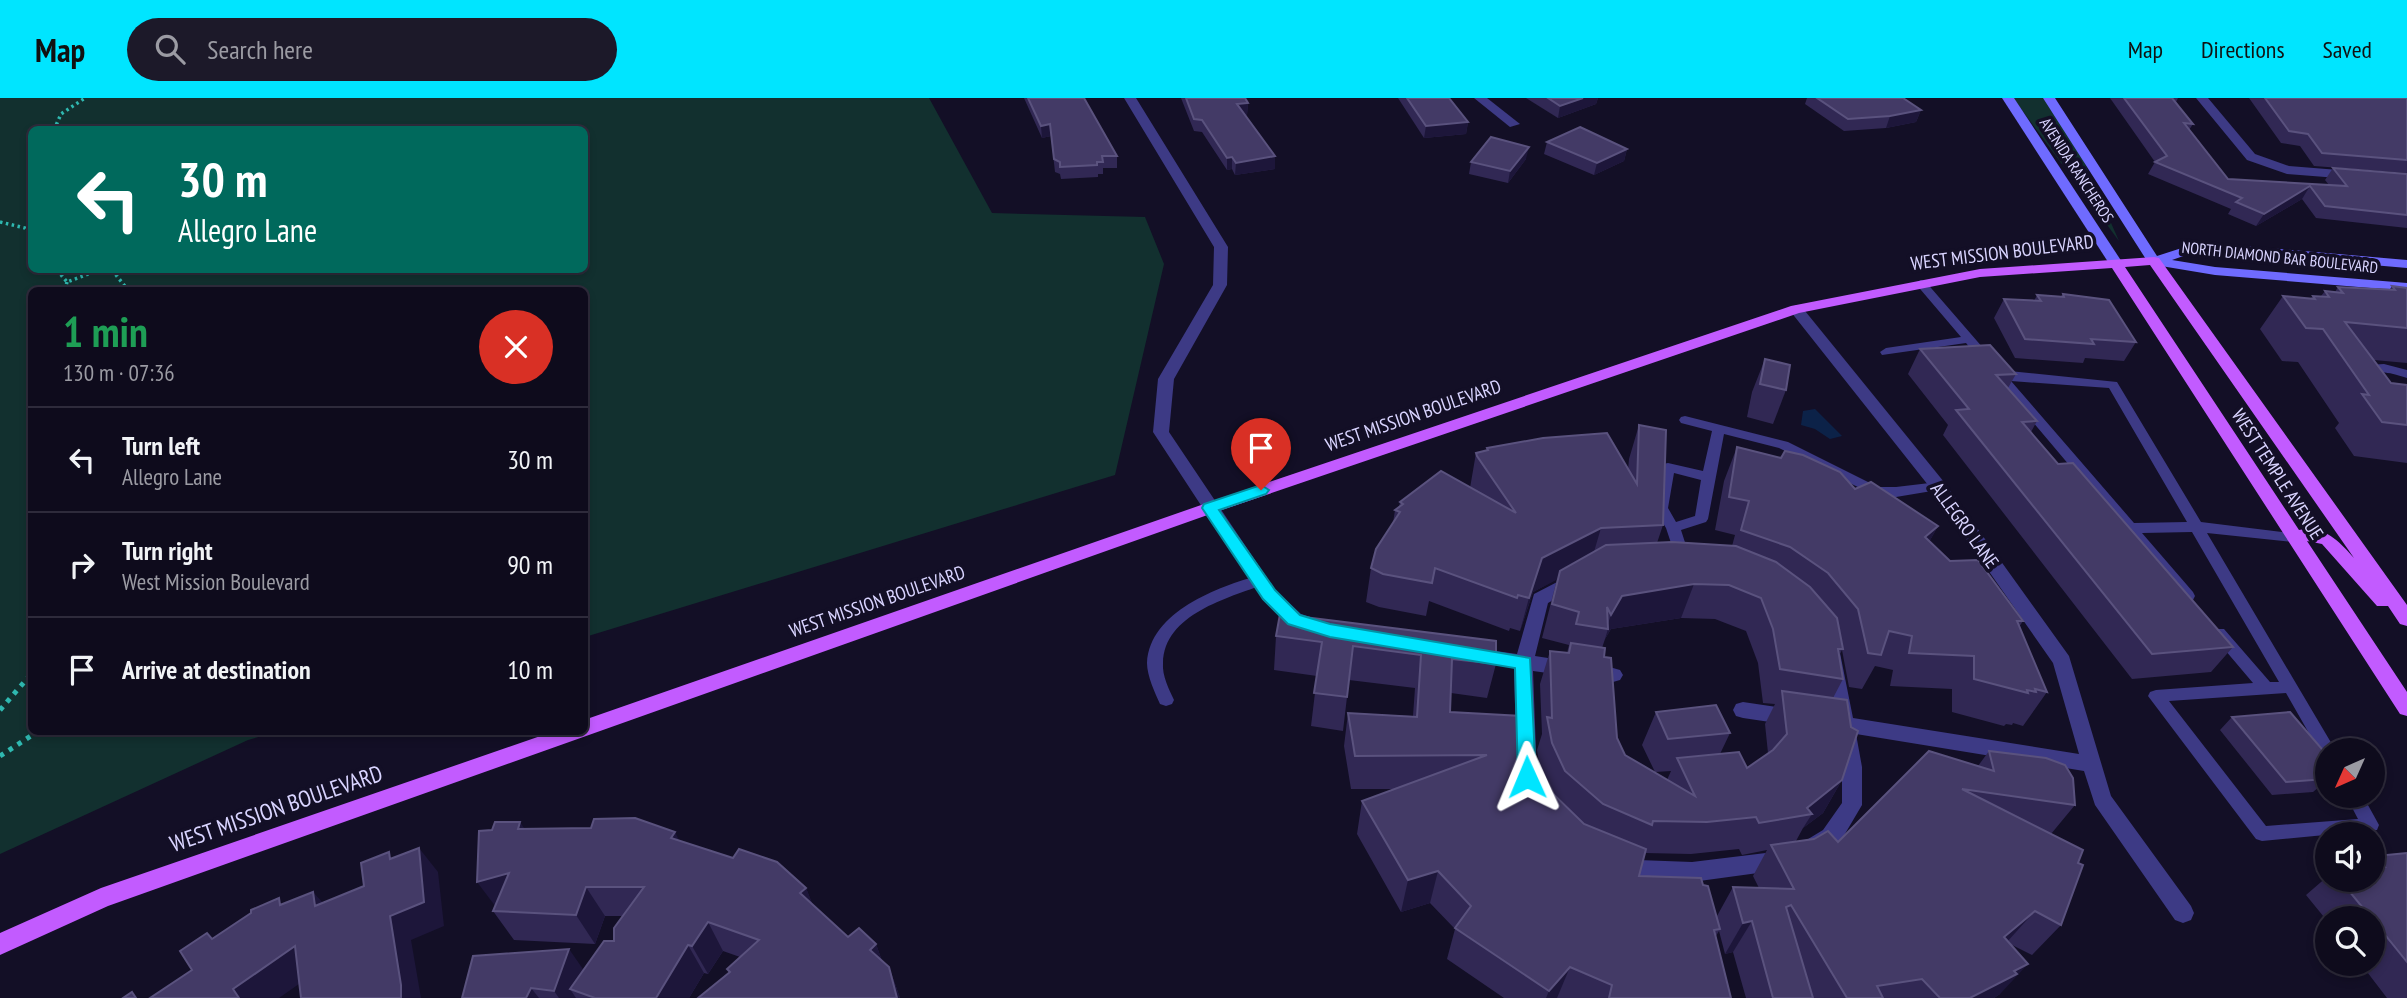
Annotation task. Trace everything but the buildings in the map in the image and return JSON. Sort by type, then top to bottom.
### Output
[{"type":"main road","name":"AVENIDA RANCHEROS","points":[[2008,98],[2115,262]]},
{"type":"main road","name":"AVENIDA RANCHEROS","points":[[2049,98],[2154,261]]},
{"type":"main road","name":"NORTH DIAMOND BAR BOULEVARD","points":[[2154,261],[2191,249],[2257,251],[2407,264]]},
{"type":"main road","name":"WEST MISSION BOULEVARD","points":[[588,727],[1210,508],[1796,309],[1921,283],[1980,274],[2154,261]]},
{"type":"main road","name":"WEST TEMPLE AVENUE","points":[[2154,261],[2407,619]]},
{"type":"main road","name":"NORTH DIAMOND BAR BOULEVARD","points":[[2154,261],[2215,271],[2407,287]]},
{"type":"main road","name":"WEST TEMPLE AVENUE","points":[[2115,262],[2407,708]]},
{"type":"main road","points":[[2294,537],[2309,534],[2328,540],[2407,627]]},
{"type":"main road","name":"WEST MISSION BOULEVARD","points":[[0,944],[101,898],[565,735]]},
{"type":"street","points":[[1130,98],[1221,247],[1220,285],[1166,379],[1161,432],[1260,580],[1294,620],[1330,631]]},
{"type":"street","points":[[1480,98],[1514,124]]},
{"type":"street","points":[[2202,98],[2251,157],[2287,170],[2367,177]]},
{"type":"street","name":"ALLEGRO LANE","points":[[1796,309],[1938,486],[2062,661],[2102,799],[2183,913]]},
{"type":"street","points":[[1686,566],[1724,571],[1768,588],[1803,614],[1831,648],[1852,767],[1852,805],[1830,837],[1794,859],[1694,878],[1637,870],[1581,847],[1544,811],[1527,777],[1524,663],[1540,599],[1592,570],[1686,566]]},
{"type":"street","points":[[1459,652],[1613,675]]},
{"type":"street","points":[[1743,710],[2091,764]]},
{"type":"lane","points":[[1921,283],[2266,688]]},
{"type":"lane","points":[[1886,352],[1969,339]]},
{"type":"lane","points":[[2371,386],[2362,373],[2370,368],[2384,367],[2407,374]]},
{"type":"lane","points":[[2001,376],[2113,385],[2320,738]]},
{"type":"lane","points":[[1685,420],[1805,454],[1876,491],[1896,492],[1938,486]]},
{"type":"lane","points":[[1673,528],[1701,519],[1719,428]]},
{"type":"lane","points":[[1686,566],[1673,528],[1661,509],[1668,467],[1708,477]]},
{"type":"lane","points":[[2130,528],[2198,527],[2294,537]]},
{"type":"lane","points":[[1166,700],[1155,663],[1164,634],[1192,608],[1260,580]]},
{"type":"lane","points":[[2290,687],[2156,696],[2262,834],[2371,825],[2361,808]]},
{"type":"path","points":[[56,126],[61,114],[85,98]]},
{"type":"path","points":[[0,222],[28,231]]},
{"type":"path","points":[[60,273],[67,282]]},
{"type":"path","points":[[67,282],[91,273]]},
{"type":"path","points":[[114,273],[126,287]]},
{"type":"path","points":[[66,287],[67,282]]},
{"type":"path","points":[[0,710],[28,678]]},
{"type":"path","points":[[0,756],[32,735]]},
{"type":"green space","points":[[0,98],[929,98],[992,213],[1145,217],[1164,264],[1115,475],[588,636],[588,287],[28,287],[28,735],[265,735],[248,740],[0,854]]},
{"type":"green space","points":[[2013,98],[2044,98],[2074,139],[2119,241]]},
{"type":"water","points":[[1815,409],[1842,436],[1830,439],[1815,429],[1801,425],[1803,411]]},
{"type":"route","points":[[1261,490],[1210,508],[1269,595],[1294,620],[1330,631],[1524,663],[1522,687],[1526,717],[1527,777]]}]
